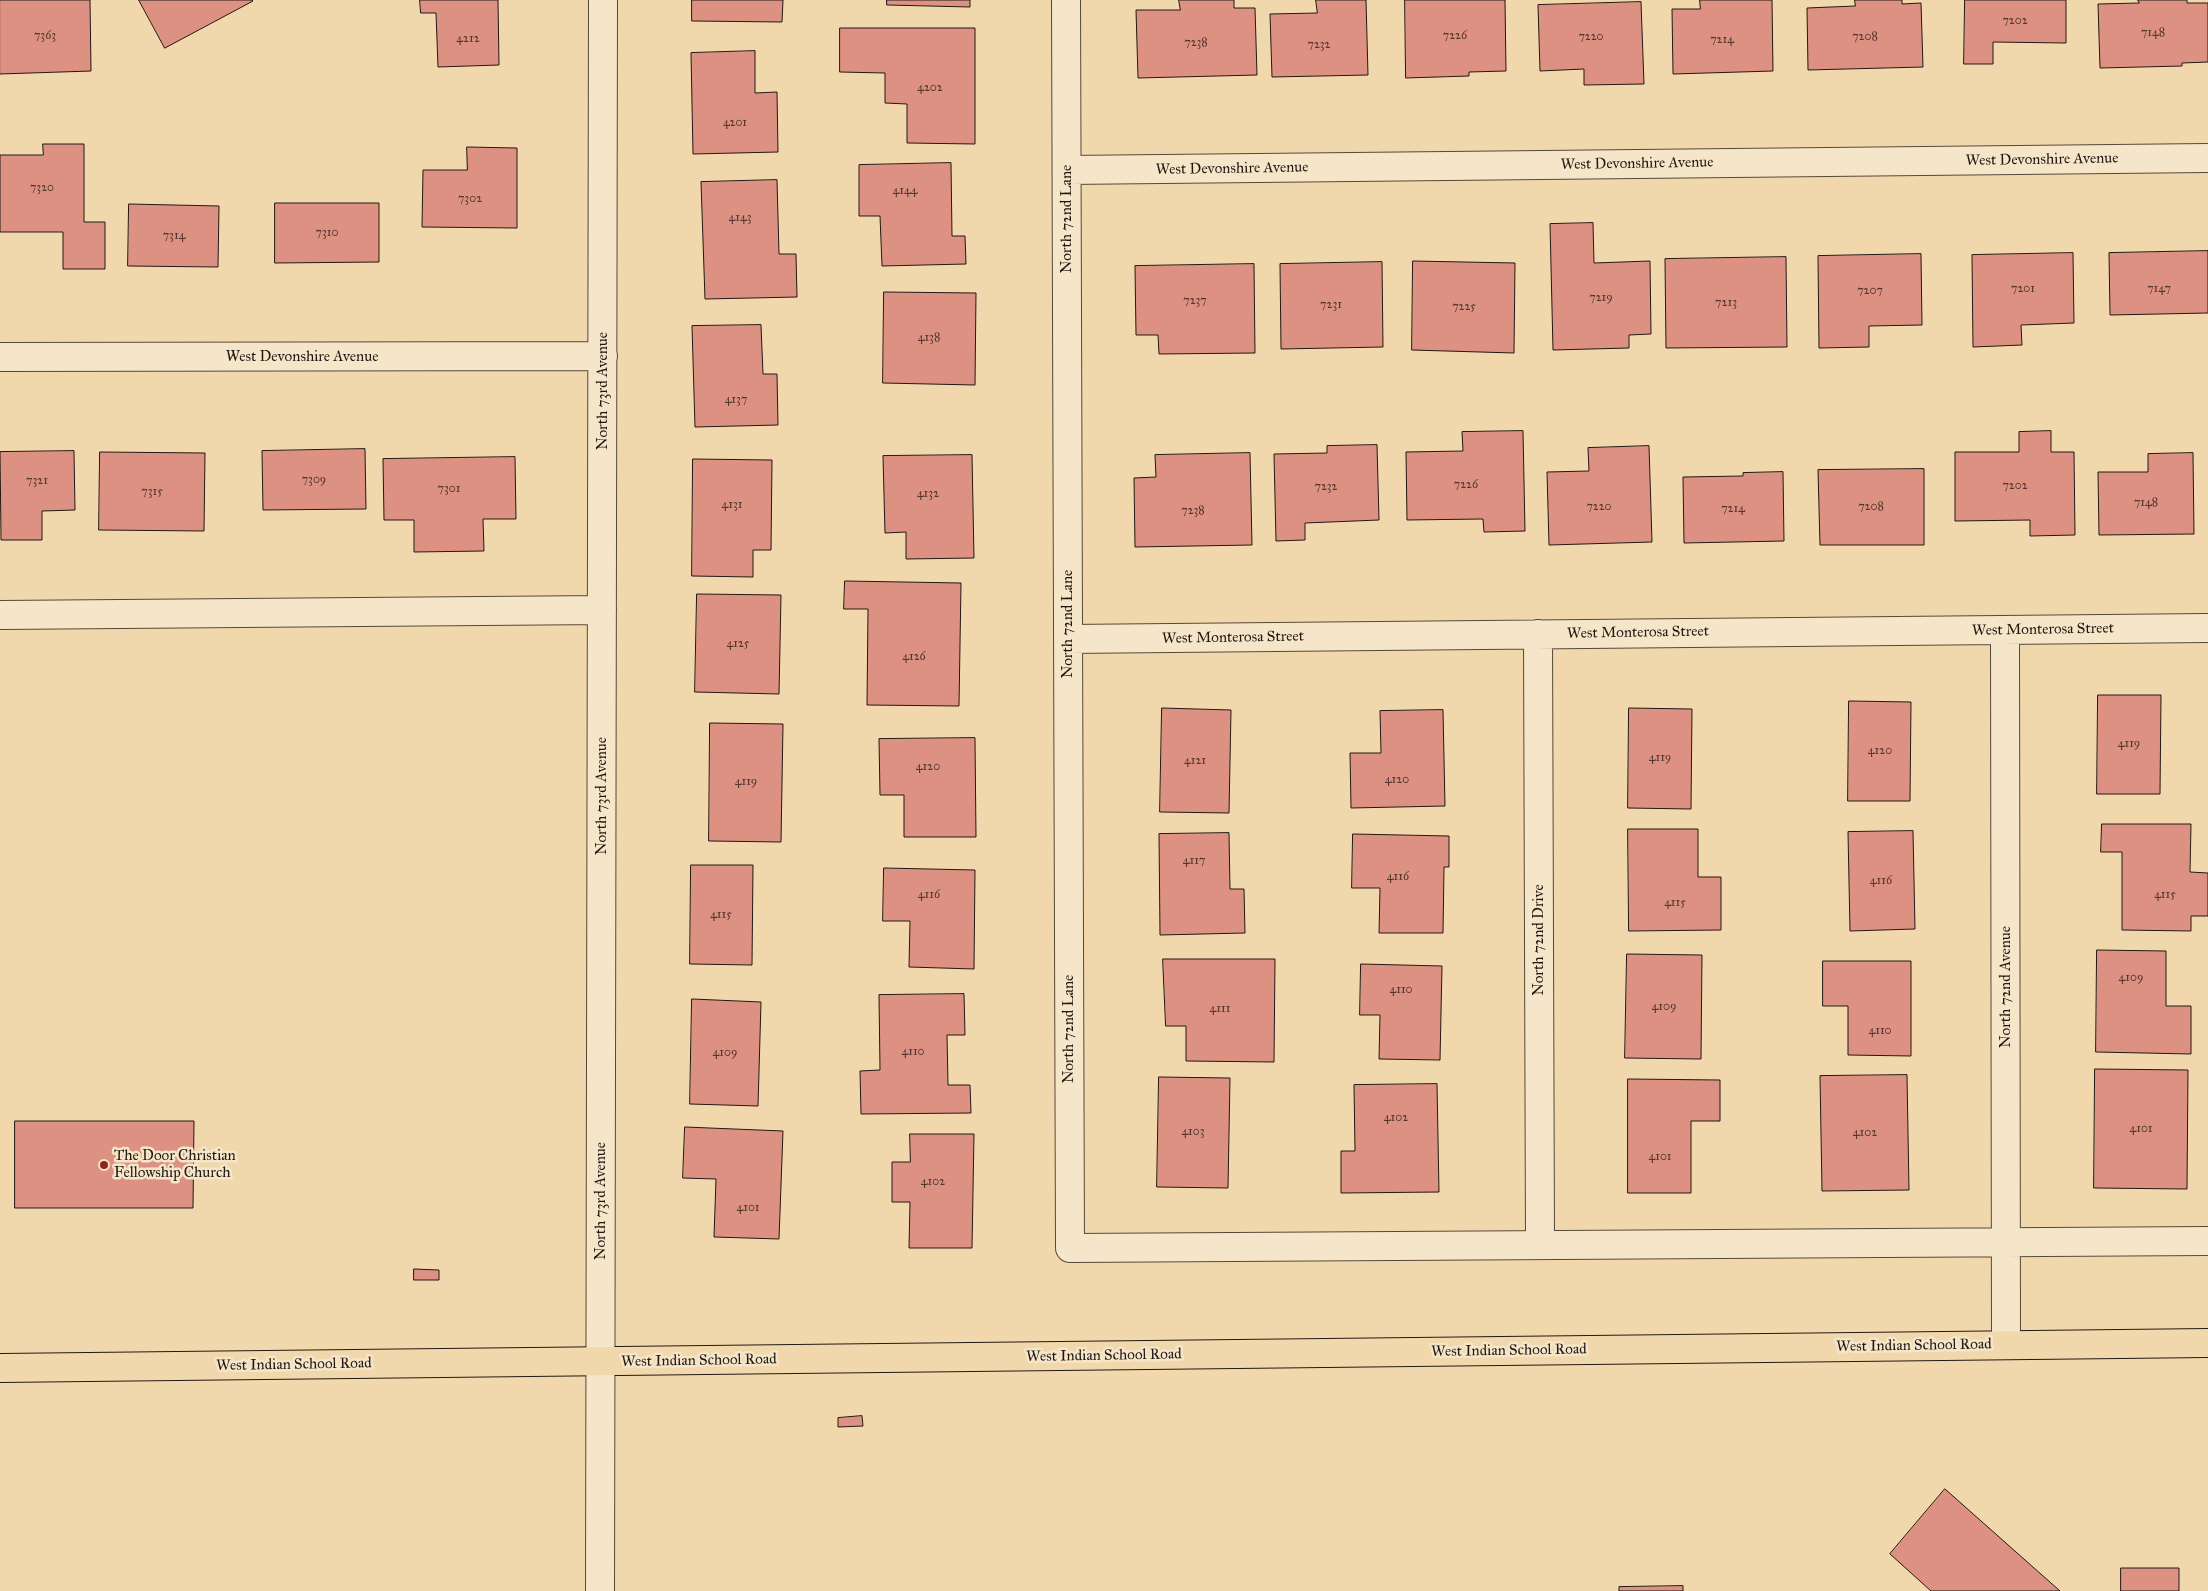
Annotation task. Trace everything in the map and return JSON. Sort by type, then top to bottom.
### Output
[{"type":"main road","name":"West Indian School Road","points":[[0,1368],[2208,1343]]},
{"type":"street","name":"North 73rd Avenue","points":[[600,1591],[603,0]]},
{"type":"street","name":"North 72nd Lane","points":[[1066,0],[1070,1248],[1540,1245]]},
{"type":"street","name":"West Devonshire Avenue","points":[[1067,170],[2208,158]]},
{"type":"street","name":"West Devonshire Avenue","points":[[0,357],[603,356]]},
{"type":"street","points":[[0,615],[602,610]]},
{"type":"street","name":"West Monterosa Street","points":[[1068,639],[2208,628]]},
{"type":"street","name":"North 72nd Avenue","points":[[2005,630],[2006,1344]]},
{"type":"street","name":"North 72nd Drive","points":[[1538,634],[1540,1245]]},
{"type":"street","points":[[1540,1245],[2208,1241]]},
{"type":"building","points":[[0,0],[90,0],[91,71],[0,74]]},
{"type":"building","points":[[139,0],[252,0],[253,1],[165,48]]},
{"type":"building","points":[[420,0],[498,0],[499,65],[438,67],[436,13],[421,13]]},
{"type":"building","points":[[692,0],[783,0],[782,22],[692,21]]},
{"type":"building","points":[[887,0],[970,0],[970,7],[887,5]]},
{"type":"building","points":[[1179,0],[1234,0],[1234,8],[1255,8],[1257,75],[1138,78],[1136,10],[1180,10]]},
{"type":"building","points":[[1316,0],[1366,0],[1368,75],[1272,77],[1270,14],[1317,13]]},
{"type":"building","points":[[1405,0],[1505,0],[1506,71],[1469,72],[1469,76],[1406,78]]},
{"type":"building","points":[[1700,0],[1772,0],[1773,71],[1673,74],[1672,9],[1700,9]]},
{"type":"building","points":[[1855,0],[1902,0],[1902,4],[1921,3],[1923,67],[1808,70],[1807,8],[1855,6]]},
{"type":"building","points":[[1965,0],[2066,0],[2066,43],[1993,42],[1993,64],[1964,64]]},
{"type":"building","points":[[2138,0],[2187,0],[2187,3],[2208,3],[2208,62],[2182,63],[2182,66],[2100,68],[2098,4],[2139,3]]},
{"type":"building","points":[[1641,2],[1644,84],[1584,85],[1584,69],[1540,71],[1538,5]]},
{"type":"building","points":[[840,28],[975,28],[975,144],[907,143],[907,104],[885,103],[885,73],[840,72]]},
{"type":"building","points":[[755,51],[755,93],[777,92],[778,152],[693,154],[691,53]]},
{"type":"building","points":[[43,144],[84,144],[84,222],[105,222],[105,269],[63,269],[63,232],[0,232],[0,155],[43,155]]},
{"type":"building","points":[[467,147],[517,148],[517,228],[422,227],[423,170],[467,170]]},
{"type":"building","points":[[951,163],[952,236],[965,236],[966,264],[882,266],[880,216],[859,216],[859,165]]},
{"type":"building","points":[[777,180],[779,254],[796,254],[797,297],[705,299],[701,182]]},
{"type":"building","points":[[275,203],[379,203],[379,262],[275,263]]},
{"type":"building","points":[[129,204],[219,206],[218,267],[128,266]]},
{"type":"building","points":[[1593,223],[1594,263],[1650,261],[1651,334],[1629,335],[1629,348],[1553,350],[1550,224]]},
{"type":"building","points":[[2208,251],[2208,313],[2110,315],[2109,253]]},
{"type":"building","points":[[2073,253],[2074,323],[2021,325],[2022,345],[1973,347],[1972,255]]},
{"type":"building","points":[[1921,254],[1922,325],[1869,326],[1869,347],[1819,348],[1818,256]]},
{"type":"building","points":[[1786,257],[1787,347],[1666,348],[1665,259]]},
{"type":"building","points":[[1413,261],[1515,263],[1514,353],[1412,350]]},
{"type":"building","points":[[1382,262],[1383,347],[1281,349],[1280,264]]},
{"type":"building","points":[[1254,264],[1255,353],[1159,354],[1158,335],[1136,335],[1135,266]]},
{"type":"building","points":[[884,292],[976,293],[975,385],[883,383]]},
{"type":"building","points":[[761,325],[763,374],[777,374],[778,425],[695,427],[692,326]]},
{"type":"building","points":[[1523,431],[1525,531],[1484,532],[1483,519],[1407,520],[1406,452],[1463,451],[1462,432]]},
{"type":"building","points":[[2051,431],[2051,452],[2074,452],[2075,535],[2030,536],[2030,520],[1955,521],[1955,452],[2019,452],[2019,432]]},
{"type":"building","points":[[1377,445],[1379,520],[1305,523],[1305,540],[1276,541],[1274,454],[1327,453],[1327,446]]},
{"type":"building","points":[[1649,446],[1652,542],[1549,545],[1547,472],[1589,471],[1588,448]]},
{"type":"building","points":[[365,449],[366,509],[263,510],[262,451]]},
{"type":"building","points":[[74,451],[75,510],[42,511],[42,540],[1,540],[0,452]]},
{"type":"building","points":[[100,452],[205,453],[204,531],[99,530]]},
{"type":"building","points":[[1250,453],[1252,545],[1135,547],[1134,478],[1156,477],[1155,455]]},
{"type":"building","points":[[2193,453],[2194,534],[2099,535],[2098,472],[2148,472],[2148,454]]},
{"type":"building","points":[[972,455],[974,558],[906,559],[906,532],[885,533],[883,456]]},
{"type":"building","points":[[515,457],[516,519],[483,519],[484,551],[414,552],[414,520],[384,520],[383,459]]},
{"type":"building","points":[[693,459],[772,460],[771,550],[753,550],[753,577],[692,576]]},
{"type":"building","points":[[1924,469],[1924,545],[1820,545],[1818,470]]},
{"type":"building","points":[[1783,472],[1784,541],[1684,543],[1683,477],[1743,476],[1743,473]]},
{"type":"building","points":[[845,581],[961,583],[959,706],[867,705],[868,609],[844,609]]},
{"type":"building","points":[[697,594],[781,595],[779,694],[695,692]]},
{"type":"building","points":[[2098,695],[2161,695],[2160,794],[2097,794]]},
{"type":"building","points":[[1849,701],[1911,702],[1910,801],[1848,801]]},
{"type":"building","points":[[1162,708],[1231,710],[1229,813],[1160,812]]},
{"type":"building","points":[[1629,708],[1692,709],[1691,809],[1628,808]]},
{"type":"building","points":[[1443,710],[1445,806],[1351,808],[1350,753],[1381,753],[1380,711]]},
{"type":"building","points":[[710,723],[783,724],[781,842],[709,841]]},
{"type":"building","points":[[975,738],[976,837],[904,837],[904,795],[880,795],[879,739]]},
{"type":"building","points":[[2102,824],[2191,824],[2190,872],[2208,873],[2208,916],[2191,916],[2191,931],[2122,930],[2122,852],[2101,852]]},
{"type":"building","points":[[1628,829],[1698,829],[1698,877],[1721,877],[1721,930],[1629,931]]},
{"type":"building","points":[[1913,831],[1915,929],[1850,931],[1848,832]]},
{"type":"building","points":[[1229,833],[1230,889],[1244,889],[1245,933],[1160,935],[1159,834]]},
{"type":"building","points":[[1353,834],[1449,836],[1449,867],[1444,867],[1443,933],[1379,933],[1380,888],[1352,888]]},
{"type":"building","points":[[691,865],[753,865],[752,965],[690,964]]},
{"type":"building","points":[[884,868],[975,870],[974,969],[909,967],[910,921],[883,921]]},
{"type":"building","points":[[2097,950],[2166,951],[2166,1006],[2191,1006],[2191,1054],[2096,1052]]},
{"type":"building","points":[[1627,954],[1702,955],[1701,1059],[1625,1058]]},
{"type":"building","points":[[1163,959],[1275,959],[1274,1062],[1186,1061],[1186,1026],[1166,1026]]},
{"type":"building","points":[[1823,961],[1911,961],[1911,1056],[1848,1055],[1848,1006],[1823,1006]]},
{"type":"building","points":[[1361,964],[1442,966],[1440,1060],[1379,1059],[1380,1015],[1360,1015]]},
{"type":"building","points":[[964,994],[965,1035],[947,1035],[948,1085],[970,1085],[971,1113],[861,1114],[860,1071],[880,1070],[879,995]]},
{"type":"building","points":[[692,999],[761,1002],[758,1106],[690,1104]]},
{"type":"building","points":[[2095,1069],[2188,1070],[2187,1189],[2094,1188]]},
{"type":"building","points":[[1907,1075],[1909,1190],[1822,1191],[1820,1076]]},
{"type":"building","points":[[1159,1077],[1230,1078],[1228,1188],[1157,1187]]},
{"type":"building","points":[[1628,1079],[1720,1080],[1720,1121],[1691,1121],[1691,1193],[1628,1193]]},
{"type":"building","points":[[1437,1084],[1439,1192],[1341,1193],[1341,1151],[1355,1151],[1354,1085]]},
{"type":"building","name":"The Door Christian Fellowship Church","points":[[15,1121],[194,1121],[193,1208],[15,1208]]},
{"type":"building","points":[[685,1127],[783,1131],[779,1239],[714,1237],[716,1179],[683,1178]]},
{"type":"building","points":[[910,1134],[974,1134],[972,1248],[909,1248],[910,1202],[892,1202],[892,1162],[910,1162]]},
{"type":"building","points":[[414,1269],[439,1270],[439,1280],[414,1280]]},
{"type":"building","points":[[862,1416],[863,1426],[838,1427],[838,1418]]},
{"type":"building","points":[[1945,1489],[2060,1591],[1931,1591],[1890,1554]]},
{"type":"building","points":[[2121,1568],[2179,1568],[2179,1591],[2121,1591]]},
{"type":"building","points":[[1683,1586],[1683,1591],[1619,1591],[1619,1587]]},
{"type":"place","name":"The Door Christian Fellowship Church","points":[[104,1165]]}]
